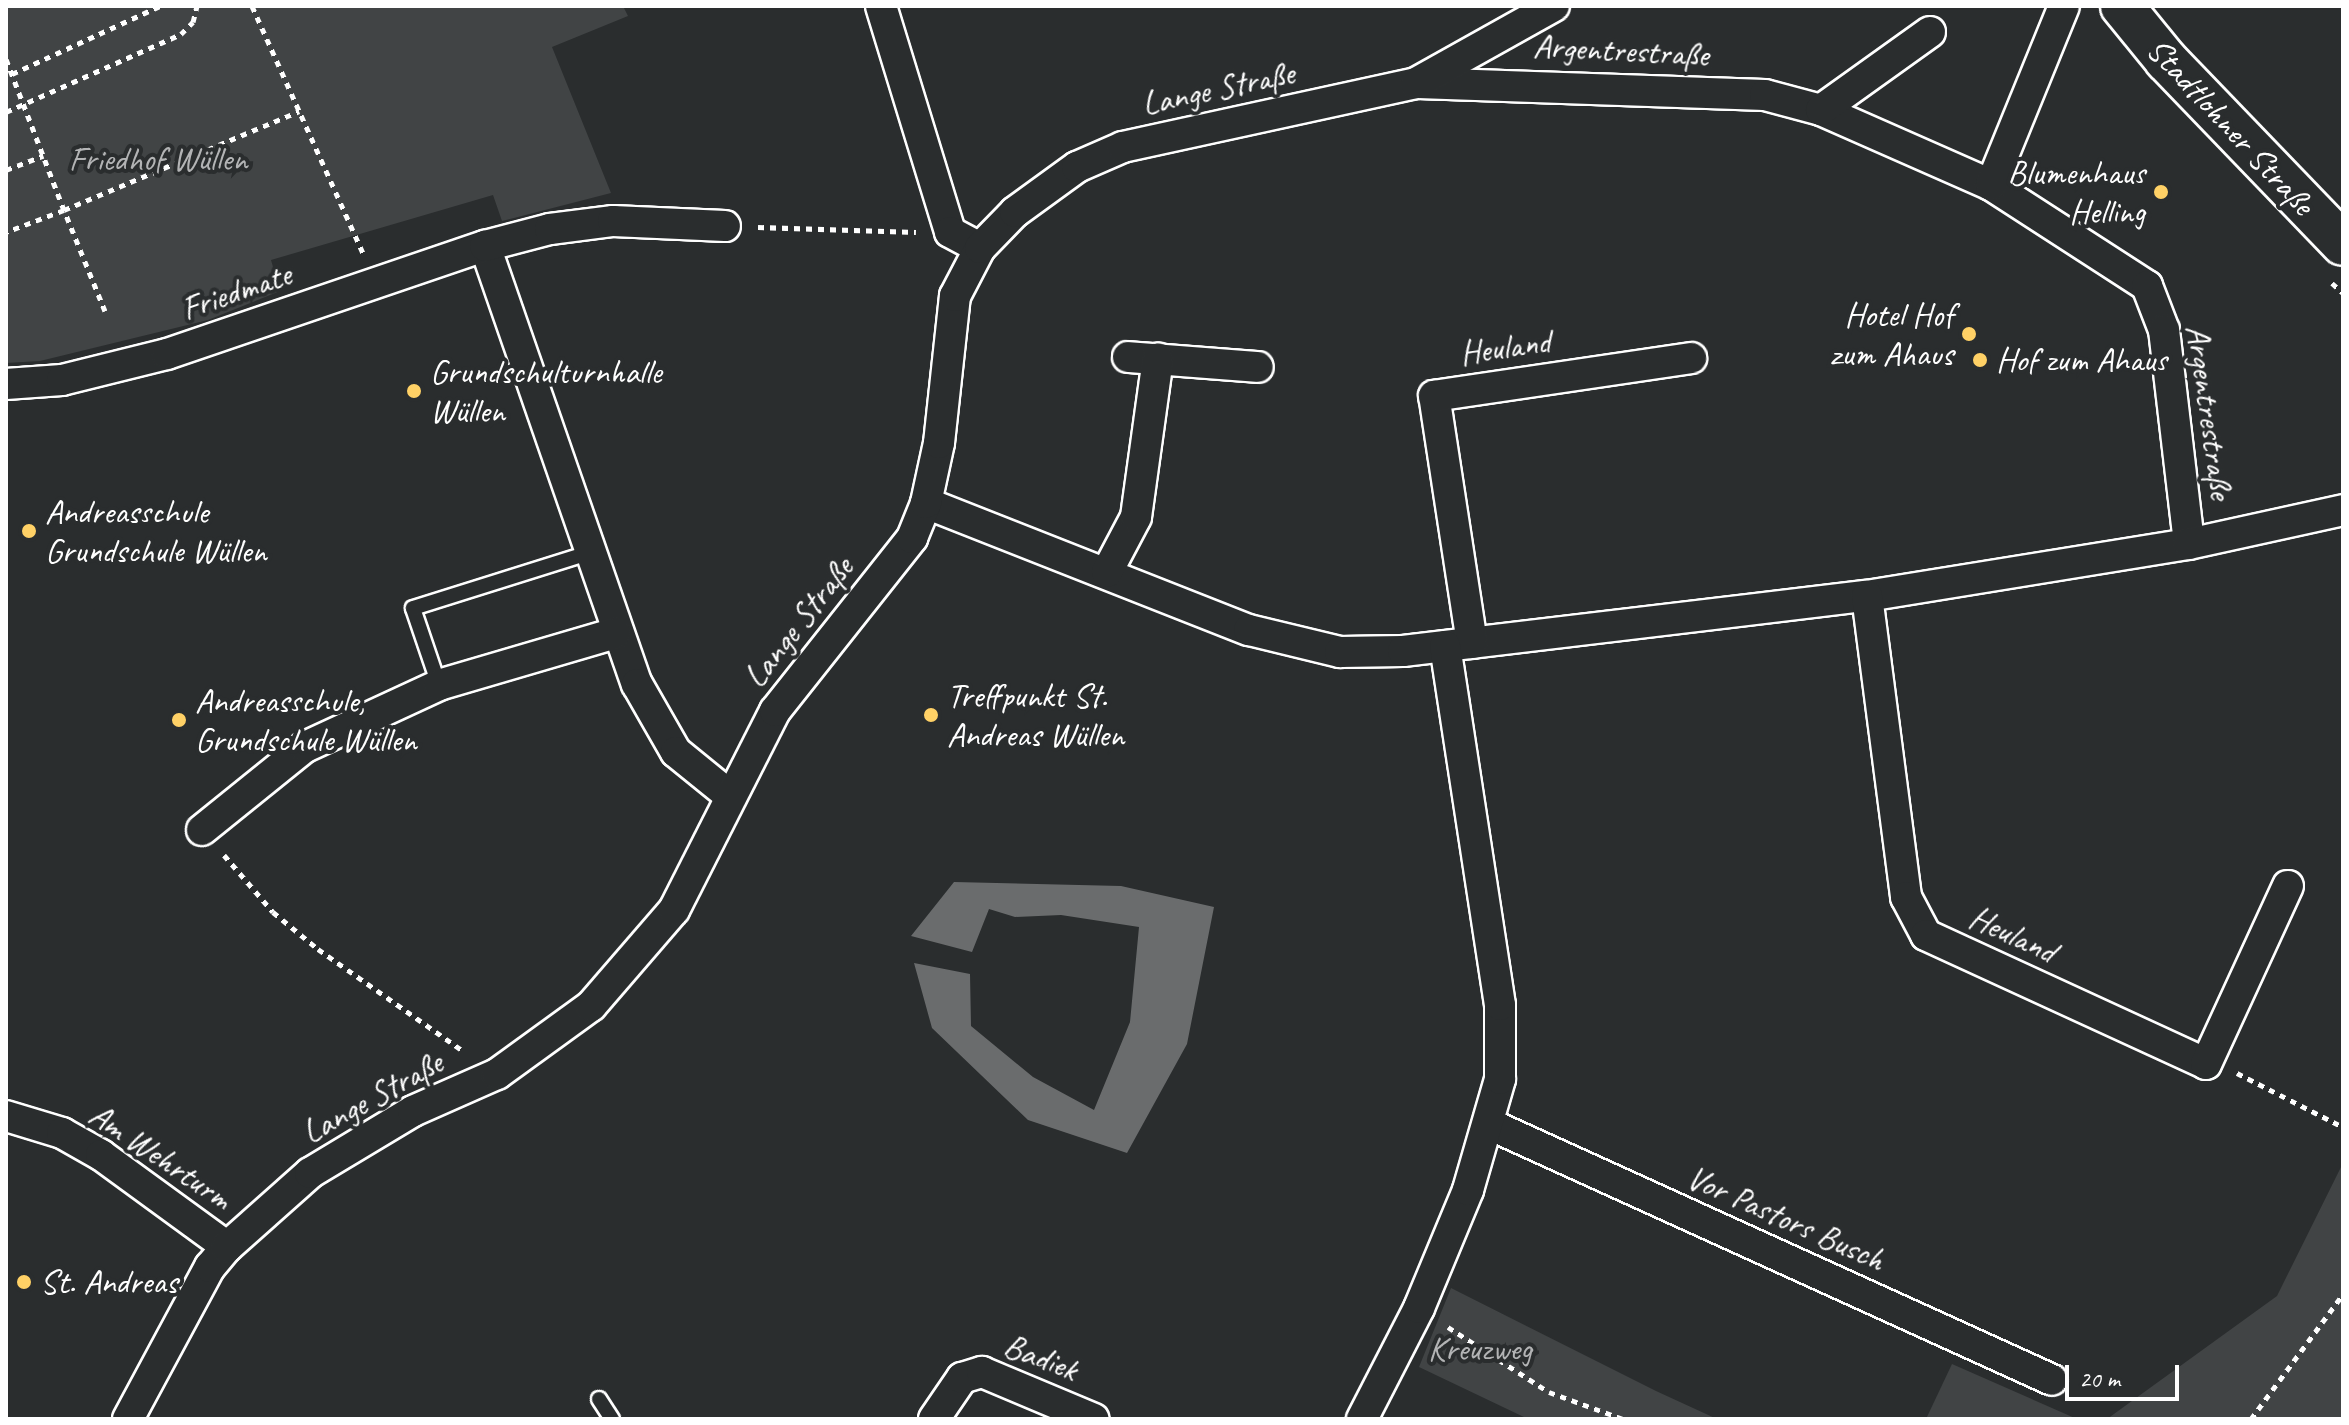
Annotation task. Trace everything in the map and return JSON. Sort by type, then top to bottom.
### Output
[{"type":"main road","name":"Stadtlohner Straße","points":[[2122,6],[2166,60],[2343,244]]},
{"type":"street","points":[[881,6],[950,232],[980,248]]},
{"type":"street","name":"Lange Straße","points":[[128,1419],[210,1267],[227,1247],[310,1173],[413,1111],[497,1074],[591,1006],[674,910],[729,795],[775,711],[912,538],[926,503],[939,443],[955,296],[980,248],[1015,212],[1077,167],[1123,147],[1416,83],[1554,6]]},
{"type":"street","points":[[1991,185],[2064,6]]},
{"type":"street","points":[[1821,110],[1930,32]]},
{"type":"street","name":"Argentrestraße","points":[[1416,83],[1765,95],[1821,110],[1991,185],[2147,286],[2164,330],[2189,544]]},
{"type":"street","name":"Friedmate","points":[[6,384],[62,380],[167,354],[485,246],[613,221],[725,226]]},
{"type":"street","points":[[485,246],[588,553],[637,684],[676,752],[729,795]]},
{"type":"street","points":[[1128,357],[1258,367]]},
{"type":"street","name":"Heuland","points":[[1458,644],[1434,396],[1691,358]]},
{"type":"street","points":[[1107,572],[1136,517],[1158,359]]},
{"type":"street","points":[[926,503],[1291,644],[1340,652],[1458,644],[1867,596],[2189,544],[2343,510]]},
{"type":"street","name":"Heuland","points":[[1867,596],[1906,897],[1926,935],[2206,1064]]},
{"type":"street","points":[[202,830],[305,747],[439,685],[616,633]]},
{"type":"street","points":[[1362,1419],[1419,1308],[1489,1124],[1500,1079],[1500,1005],[1458,644]]},
{"type":"street","points":[[2206,1064],[2288,886]]},
{"type":"street","name":"Am Wehrturm","points":[[6,1116],[62,1133],[101,1155],[227,1247]]},
{"type":"street","name":"Vor Pastors Busch","points":[[1489,1124],[2052,1380]]},
{"type":"street","name":"Badiek","points":[[934,1419],[962,1378],[982,1372],[1094,1419]]},
{"type":"lane","points":[[439,685],[413,608],[588,553]]},
{"type":"lane","points":[[599,1399],[612,1419]]},
{"type":"path","points":[[12,74],[160,6]]},
{"type":"path","points":[[6,112],[181,34],[193,22],[197,6]]},
{"type":"path","points":[[252,6],[376,283]]},
{"type":"path","points":[[6,59],[105,311]]},
{"type":"path","points":[[6,232],[299,111]]},
{"type":"path","points":[[6,170],[43,156]]},
{"type":"path","points":[[725,226],[950,232]]},
{"type":"path","points":[[202,830],[273,912],[306,939],[497,1074]]},
{"type":"path","points":[[2206,1064],[2239,1074],[2343,1127]]},
{"type":"path","points":[[2251,1419],[2343,1294]]},
{"type":"path","points":[[1419,1308],[1549,1392],[1623,1419]]},
{"type":"green space","name":"Friedhof Wüllen","points":[[6,6],[623,6],[628,16],[552,47],[611,193],[502,221],[493,195],[271,260],[280,291],[208,320],[40,361],[6,363]]},
{"type":"green space","points":[[2343,1163],[2343,1419],[2107,1419],[2277,1296]]},
{"type":"green space","name":"Kreuzweg","points":[[1451,1288],[1717,1419],[1528,1419],[1419,1367]]},
{"type":"green space","points":[[1952,1364],[2077,1419],[1926,1419]]},
{"type":"shaded area","points":[[954,882],[1121,886],[1214,907],[1187,1044],[1127,1153],[1028,1120],[932,1028],[914,963],[970,974],[971,1026],[1033,1077],[1094,1110],[1130,1022],[1139,927],[1061,915],[1015,917],[989,909],[972,952],[911,936]]},
{"type":"place","name":"Blumenhaus Helling","points":[[2161,192]]},
{"type":"place","name":"Hotel Hof zum Ahaus","points":[[1969,334]]},
{"type":"place","name":"Hof zum Ahaus","points":[[1980,360]]},
{"type":"place","name":"Grundschulturnhalle Wüllen","points":[[414,391]]},
{"type":"place","name":"Andreasschule Grundschule Wüllen","points":[[29,531]]},
{"type":"place","name":"Treffpunkt St. Andreas Wüllen","points":[[931,715]]},
{"type":"place","name":"Andreasschule, Grundschule Wüllen","points":[[179,720]]},
{"type":"place","name":"St. Andreas","points":[[24,1282]]}]
